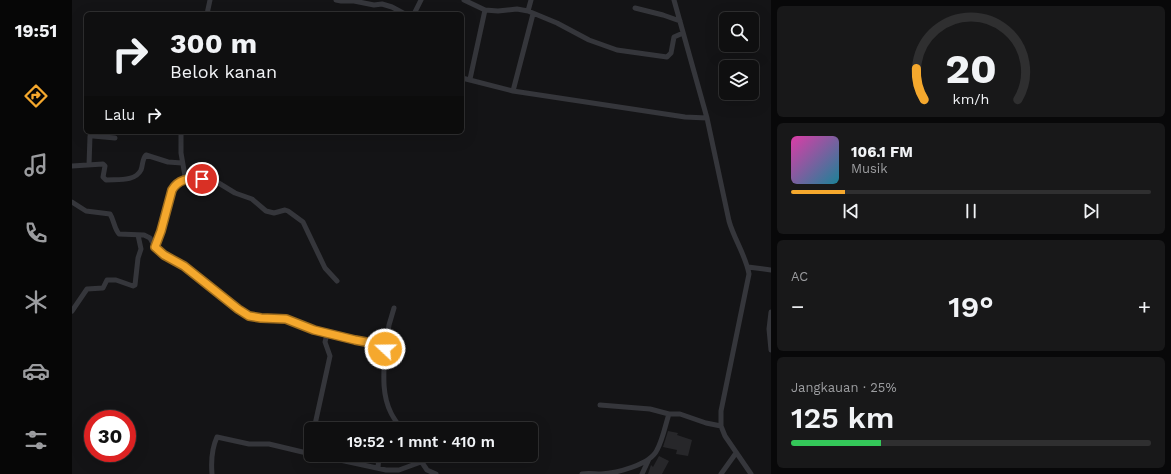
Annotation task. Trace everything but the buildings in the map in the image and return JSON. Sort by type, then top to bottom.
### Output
[{"type":"street","points":[[207,12],[210,0]]},
{"type":"street","points":[[336,0],[354,1],[374,5],[382,4],[401,12]]},
{"type":"street","points":[[415,12],[421,0]]},
{"type":"street","points":[[464,0],[485,10],[498,11],[517,9],[528,11],[557,23],[589,40],[617,50],[667,57],[672,53],[674,37],[683,33]]},
{"type":"street","points":[[528,11],[531,0]]},
{"type":"street","points":[[674,0],[708,118],[729,221],[733,234],[748,267],[748,282],[721,411],[721,426],[724,436],[751,474]]},
{"type":"street","points":[[635,8],[680,21]]},
{"type":"street","points":[[470,79],[485,10]]},
{"type":"street","points":[[513,91],[533,14]]},
{"type":"street","points":[[464,78],[513,91],[685,117],[708,118]]},
{"type":"street","points":[[155,247],[174,185],[185,176],[182,163],[181,134]]},
{"type":"street","points":[[89,165],[90,136],[115,138]]},
{"type":"street","points":[[72,166],[104,164],[103,177],[106,180],[136,177],[141,170],[144,157],[146,155],[168,162],[182,163]]},
{"type":"street","points":[[182,180],[202,179],[217,182],[235,193],[252,199],[266,211],[274,213],[285,210],[288,211],[303,222],[325,268],[337,281]]},
{"type":"street","points":[[72,202],[86,211],[110,214],[116,231],[119,234],[144,235],[150,238],[155,247],[164,255],[184,266],[249,316],[286,319],[327,334],[377,344],[385,349]]},
{"type":"street","points":[[72,311],[87,289],[103,288],[108,280],[116,280],[135,285],[138,258],[141,249],[138,235]]},
{"type":"street","points":[[748,267],[771,270]]},
{"type":"street","points":[[394,308],[385,349],[384,384],[386,398],[391,413],[397,422]]},
{"type":"street","points":[[771,312],[769,329],[771,350]]},
{"type":"street","points":[[316,422],[330,356],[325,342],[327,334]]},
{"type":"street","points":[[600,405],[650,409],[669,414],[680,414],[706,423],[721,426]]},
{"type":"street","points":[[582,474],[613,472],[631,467],[649,459],[658,449],[669,414]]},
{"type":"street","points":[[212,474],[214,443],[217,437],[249,444],[269,444],[304,452]]},
{"type":"street","points":[[721,474],[736,453]]},
{"type":"street","points":[[642,474],[649,459]]},
{"type":"street","points":[[350,462],[378,468],[399,470],[421,462],[427,470],[436,474]]},
{"type":"street","points":[[378,462],[378,468]]},
{"type":"route","points":[[202,179],[182,180],[174,185],[155,247],[164,255],[184,266],[249,316],[286,319],[314,330],[377,344],[385,349]]}]
